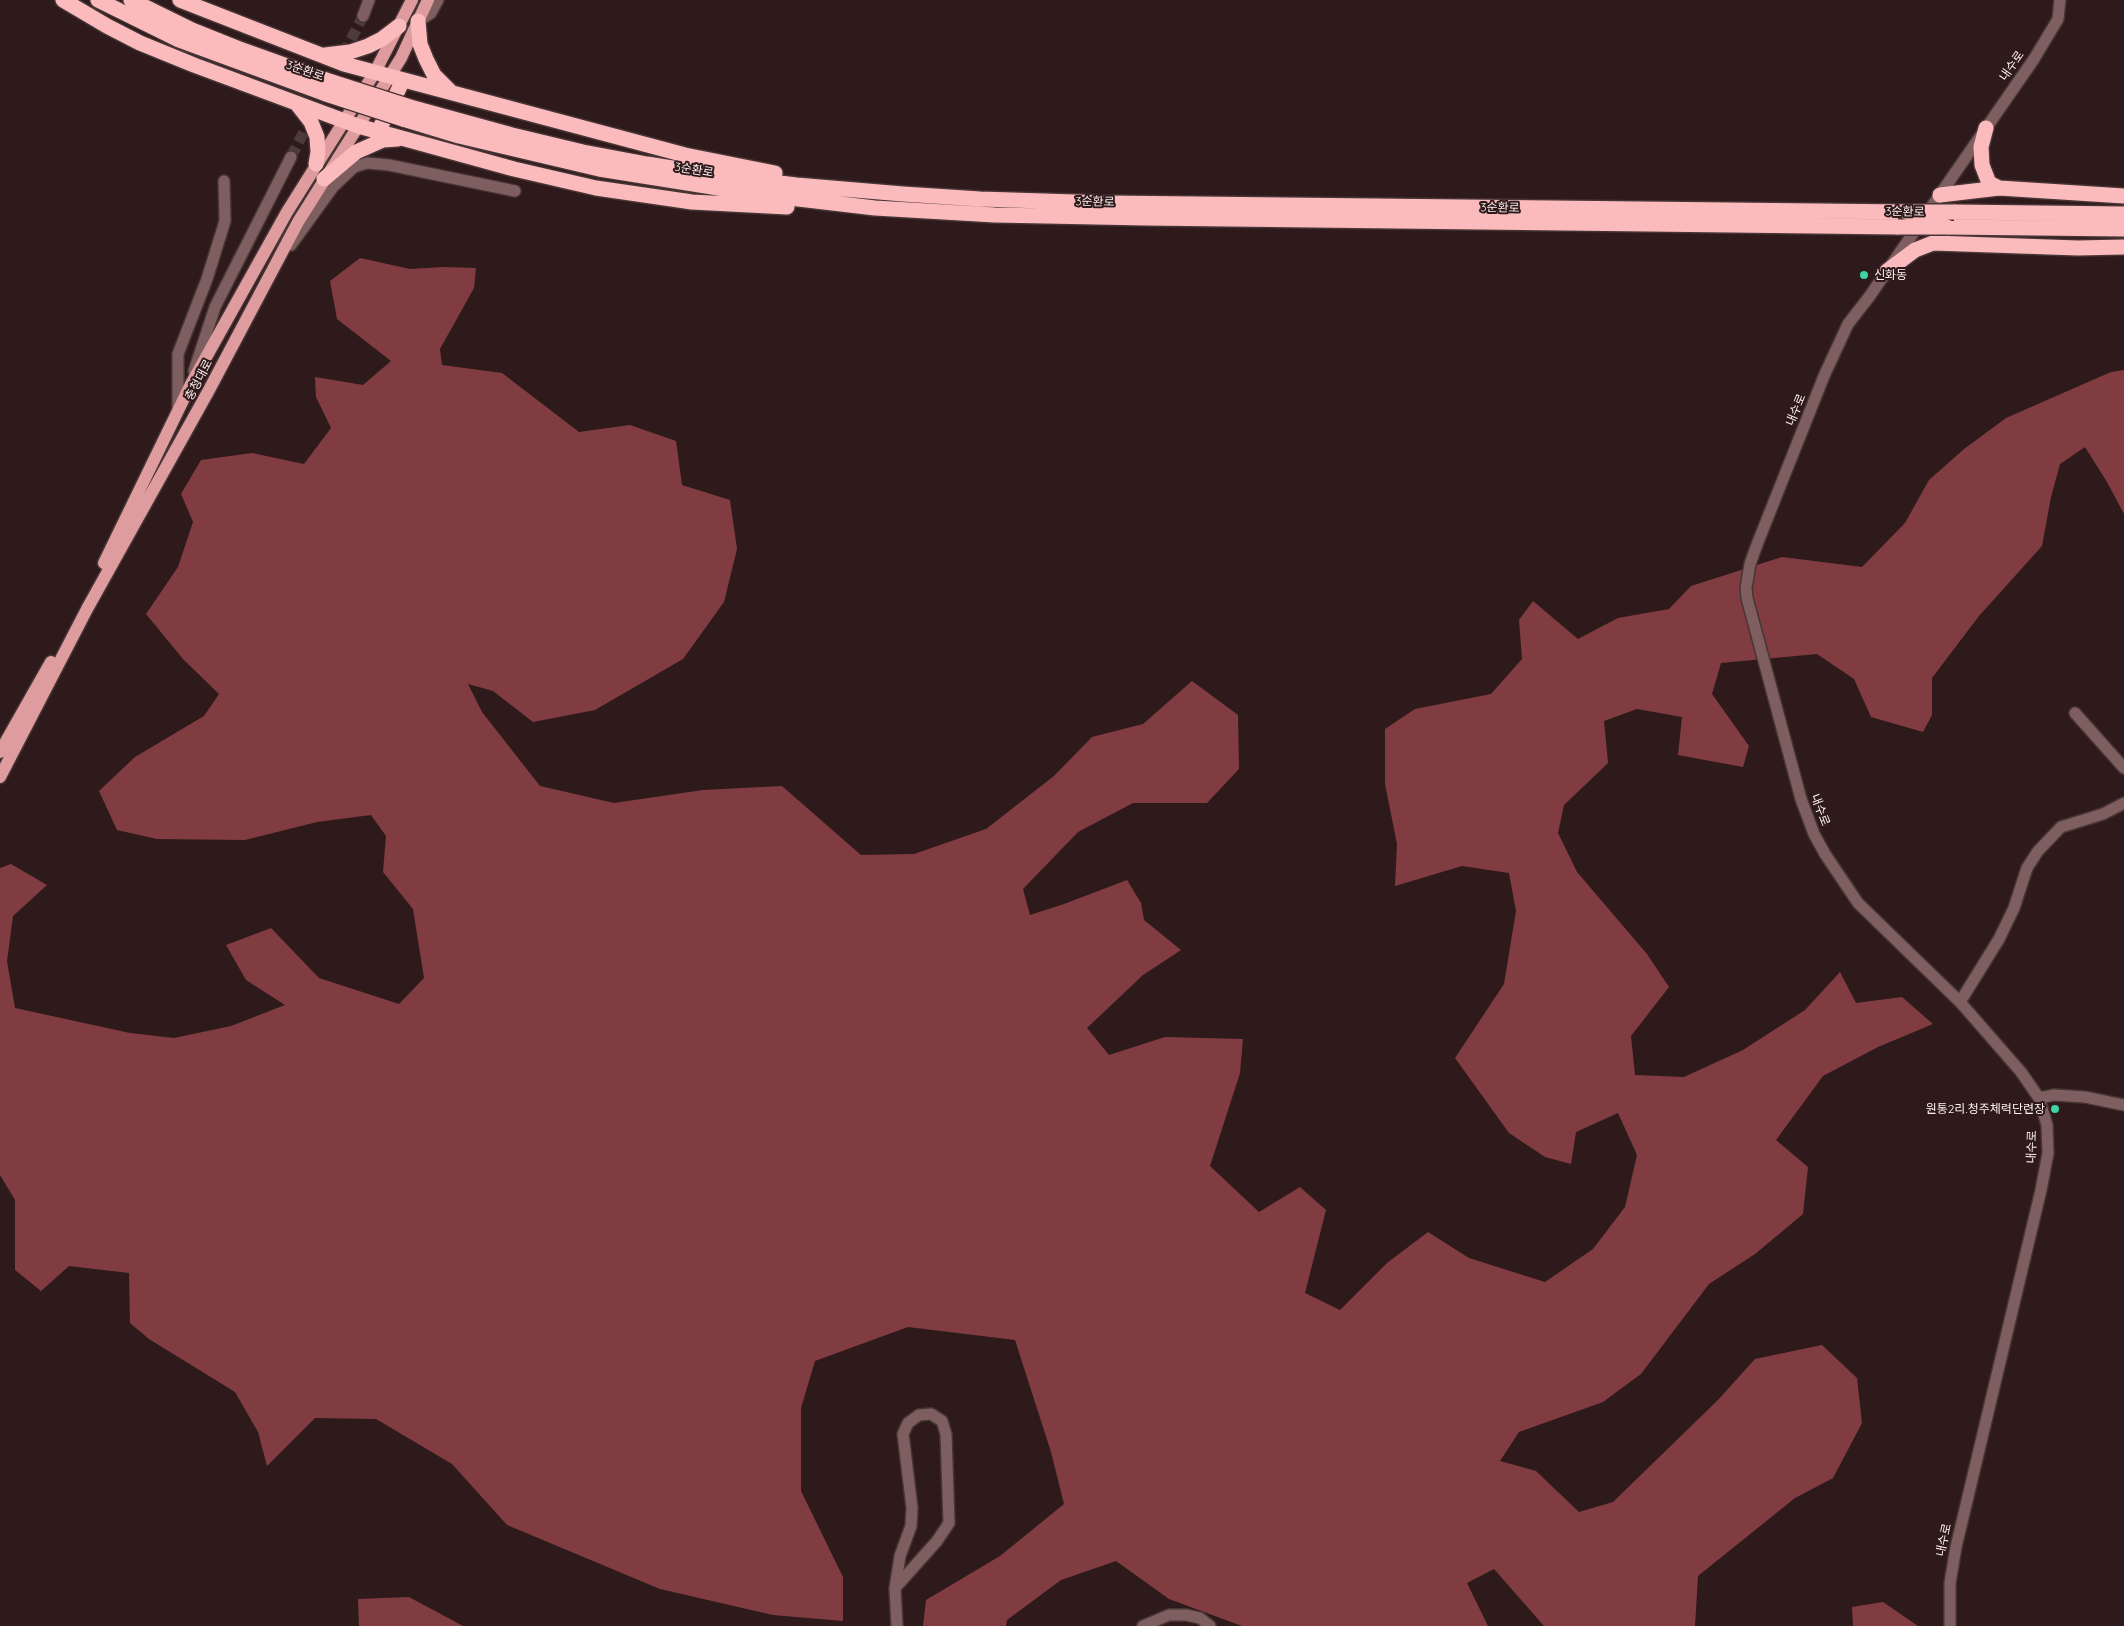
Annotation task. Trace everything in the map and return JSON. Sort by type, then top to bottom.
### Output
[{"type":"highway","points":[[63,0],[140,43],[350,124],[514,169],[645,196],[737,205],[939,212]]},
{"type":"highway","name":"3순환로","points":[[98,0],[179,40],[407,113],[583,152],[647,164],[732,177],[891,194],[1107,203],[2124,214]]},
{"type":"highway","name":"3순환로","points":[[131,0],[192,30],[329,88]]},
{"type":"highway","points":[[180,0],[344,64],[718,162],[891,194]]},
{"type":"highway","points":[[418,21],[420,44],[426,59],[439,80],[452,93]]},
{"type":"highway","points":[[320,55],[341,54],[359,50],[375,43],[399,26]]},
{"type":"highway","points":[[322,113],[344,64]]},
{"type":"highway","points":[[378,132],[389,76]]},
{"type":"highway","points":[[296,103],[311,122],[317,137],[318,152],[316,164]]},
{"type":"highway","name":"3순환로","points":[[407,113],[459,136],[523,152],[664,180],[808,201],[939,212],[1146,218],[2124,229]]},
{"type":"highway","points":[[1986,128],[1981,147],[1982,165],[1989,183],[1999,188]]},
{"type":"highway","points":[[324,179],[348,157],[365,147],[383,140],[402,138]]},
{"type":"highway","points":[[1940,195],[1999,188],[2124,196]]},
{"type":"highway","points":[[1933,243],[1931,230],[1934,214],[1943,202],[1957,192]]},
{"type":"highway","points":[[1919,225],[1924,236],[1933,243]]},
{"type":"highway","points":[[1888,271],[1915,250],[1933,243],[2078,248],[2124,247]]},
{"type":"main road","name":"충청대로","points":[[389,76],[399,26],[412,0]]},
{"type":"main road","name":"충청대로","points":[[0,752],[16,720],[82,609],[178,408],[287,212],[316,164],[389,76],[401,58],[428,0]]},
{"type":"main road","name":"충청대로","points":[[0,777],[87,610],[205,398],[298,222],[324,179],[350,124]]},
{"type":"street","points":[[363,16],[369,0]]},
{"type":"street","points":[[418,21],[430,13],[438,0]]},
{"type":"street","name":"내수로","points":[[1950,1626],[1950,1584],[1956,1547],[2045,1171],[2048,1138],[2045,1119],[2039,1098],[2021,1072],[1960,1002],[1858,903],[1836,873],[1814,834],[1806,816],[1794,775],[1746,598],[1746,578],[1833,357],[1848,324],[1888,271],[2034,59],[2058,20],[2060,0]]},
{"type":"street","points":[[190,386],[215,307],[291,157]]},
{"type":"street","points":[[266,282],[333,187],[354,167],[367,163],[389,166],[514,192]]},
{"type":"street","points":[[178,408],[178,354],[207,279],[225,221],[224,181]]},
{"type":"street","points":[[2075,713],[2124,768]]},
{"type":"street","points":[[1960,1002],[1999,939],[2014,908],[2027,868],[2038,850],[2061,827],[2103,814],[2124,803]]},
{"type":"street","points":[[2039,1098],[2054,1095],[2085,1097],[2124,1106]]},
{"type":"street","points":[[895,1588],[937,1541],[949,1524],[946,1434],[942,1421],[931,1414],[919,1415],[908,1423],[903,1434],[912,1508],[911,1526],[900,1556],[895,1588],[897,1626]]},
{"type":"street","points":[[1143,1626],[1169,1615],[1186,1615],[1200,1618],[1210,1626]]},
{"type":"shaded area","points":[[360,258],[410,269],[476,268],[474,288],[440,349],[442,365],[502,373],[579,432],[630,425],[676,441],[682,485],[730,500],[737,549],[724,602],[683,659],[595,710],[533,722],[493,691],[468,684],[482,712],[540,786],[614,803],[703,790],[782,786],[861,855],[914,854],[986,829],[1054,776],[1092,737],[1143,724],[1192,681],[1238,715],[1239,769],[1207,803],[1133,803],[1078,832],[1023,889],[1030,915],[1127,880],[1141,903],[1144,920],[1181,950],[1143,975],[1087,1028],[1109,1055],[1165,1037],[1243,1039],[1240,1073],[1210,1166],[1259,1212],[1300,1187],[1326,1210],[1305,1293],[1340,1310],[1387,1263],[1428,1232],[1469,1258],[1545,1282],[1593,1249],[1625,1207],[1637,1155],[1618,1113],[1576,1132],[1571,1164],[1545,1157],[1509,1133],[1455,1058],[1504,984],[1516,911],[1509,873],[1462,866],[1395,886],[1397,844],[1385,784],[1385,729],[1415,709],[1491,694],[1522,659],[1519,620],[1533,601],[1578,639],[1618,618],[1669,609],[1691,586],[1782,557],[1862,567],[1905,523],[1929,480],[1964,449],[2006,418],[2111,372],[2124,370],[2124,514],[2085,447],[2060,464],[2051,497],[2042,546],[1979,616],[1932,678],[1932,715],[1923,732],[1871,717],[1854,679],[1817,654],[1721,663],[1712,694],[1749,746],[1743,767],[1678,755],[1682,717],[1637,709],[1604,721],[1608,763],[1564,805],[1558,833],[1577,872],[1647,954],[1669,987],[1631,1036],[1635,1075],[1684,1077],[1743,1050],[1805,1010],[1840,972],[1856,1003],[1902,997],[1933,1024],[1878,1047],[1823,1076],[1776,1140],[1808,1167],[1803,1214],[1755,1254],[1709,1284],[1641,1374],[1603,1402],[1519,1432],[1500,1461],[1536,1471],[1579,1512],[1613,1502],[1718,1400],[1755,1359],[1822,1345],[1857,1378],[1862,1423],[1833,1478],[1795,1498],[1698,1576],[1695,1626],[1544,1626],[1494,1569],[1467,1583],[1488,1626],[1242,1626],[1169,1599],[1116,1561],[1061,1580],[1007,1620],[1006,1626],[923,1626],[926,1600],[1000,1556],[1064,1504],[1051,1452],[1015,1340],[908,1327],[815,1361],[801,1408],[801,1491],[843,1577],[843,1621],[773,1615],[660,1589],[507,1525],[452,1464],[376,1419],[315,1418],[267,1466],[258,1432],[235,1392],[149,1339],[130,1323],[129,1273],[69,1266],[41,1291],[15,1270],[15,1200],[0,1175],[0,868],[11,864],[47,885],[13,916],[7,961],[15,1008],[130,1033],[174,1038],[231,1026],[285,1005],[246,980],[226,945],[271,928],[319,978],[399,1004],[424,978],[413,909],[383,872],[386,836],[371,815],[317,822],[245,840],[157,839],[117,830],[99,791],[135,757],[204,716],[219,694],[183,659],[146,614],[178,567],[193,522],[181,494],[201,460],[252,453],[304,464],[331,428],[316,397],[315,377],[363,385],[391,361],[337,319],[330,281]]},
{"type":"shaded area","points":[[409,1597],[463,1626],[359,1626],[358,1599]]},
{"type":"shaded area","points":[[1883,1602],[1918,1626],[1853,1626],[1852,1607]]},
{"type":"tunnel","points":[[291,157],[363,16]]},
{"type":"place","name":"신화동","points":[[1864,275]]},
{"type":"place","name":"원통2리.청주체력단련장","points":[[2055,1109]]}]
